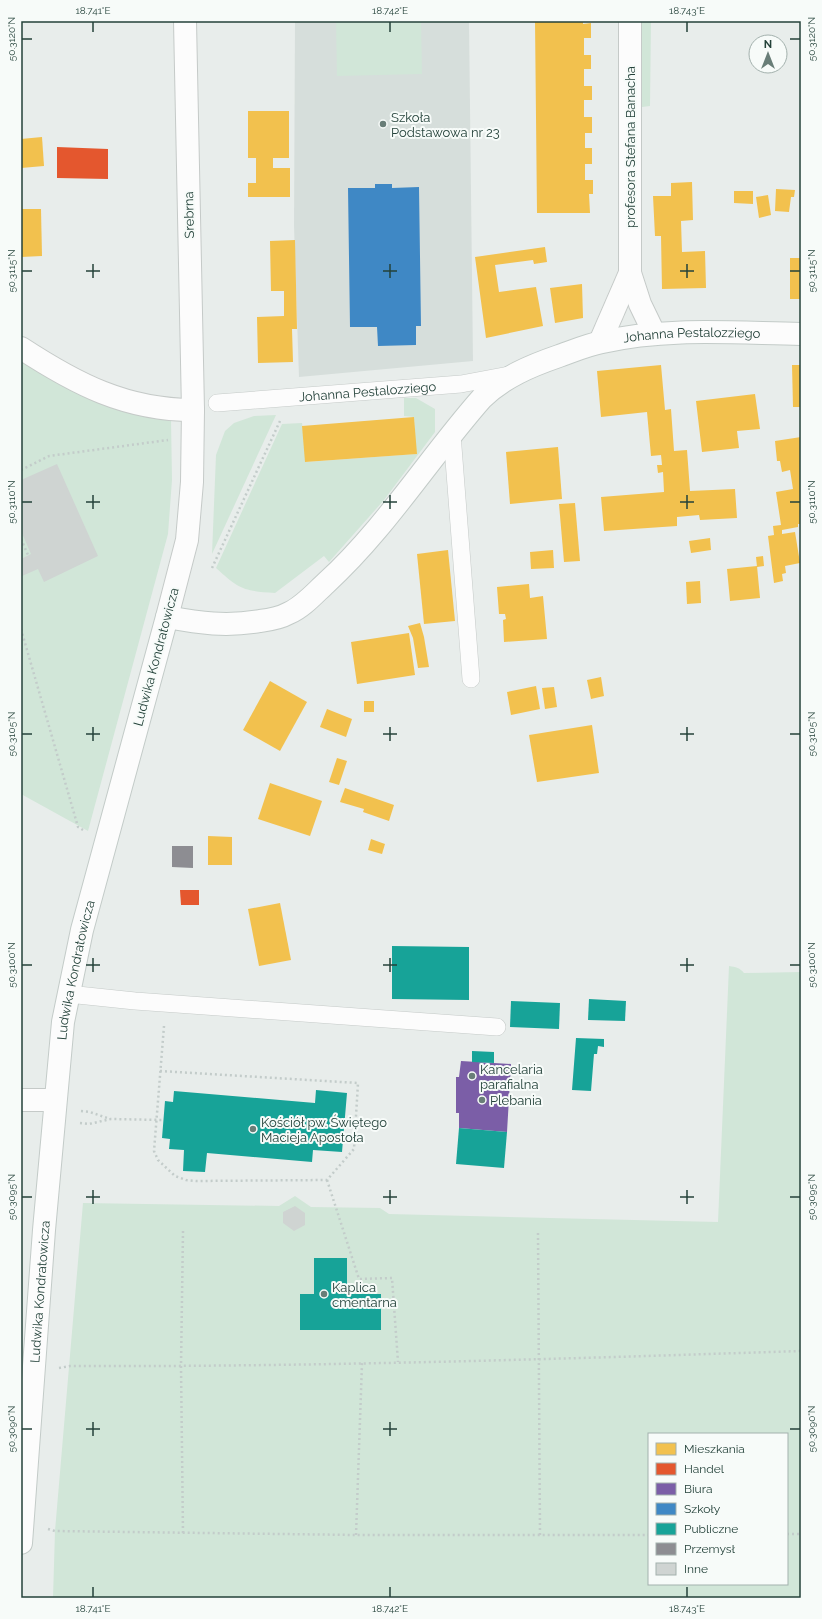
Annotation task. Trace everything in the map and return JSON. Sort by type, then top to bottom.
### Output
[{"type":"street","name":"Srebrna","points":[[185,21],[193,410]]},
{"type":"street","name":"profesora Stefana Banacha","points":[[630,21],[630,273],[640,304],[654,333]]},
{"type":"street","name":"profesora Stefana Banacha","points":[[600,342],[630,273]]},
{"type":"street","name":"Johanna Pestalozziego","points":[[167,617],[200,624],[219,625],[270,620],[289,613],[344,566],[364,544],[482,398],[504,380],[546,360],[600,342],[654,333],[689,332],[801,334]]},
{"type":"street","points":[[21,348],[71,380],[100,392],[145,405],[168,409],[193,410]]},
{"type":"street","name":"Ludwika Kondratowicza","points":[[21,1530],[62,1022],[82,930],[184,554],[189,527],[192,482],[193,410]]},
{"type":"street","points":[[21,1100],[55,1100]]},
{"type":"lane","name":"Johanna Pestalozziego","points":[[217,403],[461,384],[517,373]]},
{"type":"lane","points":[[452,434],[471,679]]},
{"type":"lane","points":[[68,994],[166,1003],[497,1026]]},
{"type":"path","points":[[212,568],[280,420]]},
{"type":"path","points":[[21,470],[50,456],[168,440]]},
{"type":"path","points":[[21,539],[28,556]]},
{"type":"path","points":[[21,629],[78,827],[84,830]]},
{"type":"path","points":[[160,1071],[358,1084],[354,1149],[326,1180],[186,1180],[175,1176],[158,1160],[154,1151],[156,1119],[160,1071],[166,1003]]},
{"type":"path","points":[[81,1111],[90,1112],[111,1119]]},
{"type":"path","points":[[80,1123],[89,1124],[111,1119],[163,1120]]},
{"type":"path","points":[[326,1180],[359,1279],[392,1278],[398,1362]]},
{"type":"path","points":[[183,1231],[183,1533]]},
{"type":"path","points":[[538,1233],[540,1535]]},
{"type":"path","points":[[33,1372],[70,1366],[182,1366],[539,1360],[801,1351]]},
{"type":"path","points":[[356,1535],[362,1363]]},
{"type":"path","points":[[21,1530],[356,1535],[648,1535]]},
{"type":"path","points":[[788,1534],[801,1534]]},
{"type":"shaded area","name":"Szkoła Podstawowa nr 23","points":[[295,21],[469,21],[473,361],[299,377],[294,226]]},
{"type":"green space","points":[[336,21],[421,21],[422,74],[337,76]]},
{"type":"green space","points":[[641,21],[651,21],[650,106],[642,107]]},
{"type":"green space","points":[[21,359],[137,414],[171,420],[172,480],[168,534],[88,831],[21,794]]},
{"type":"green space","points":[[404,398],[416,398],[435,409],[435,432],[384,500],[329,562],[324,556],[275,593],[242,588],[236,585],[216,568],[282,424],[302,423],[306,462],[416,454],[414,417],[404,416]]},
{"type":"green space","points":[[276,415],[212,554],[216,455],[225,431],[234,423],[254,416]]},
{"type":"green space","points":[[729,966],[738,968],[744,973],[801,972],[801,1598],[53,1598],[55,1531],[83,1203],[279,1206],[295,1196],[311,1207],[380,1208],[389,1214],[718,1222]]},
{"type":"building: Mieszkania","points":[[535,21],[583,21],[583,24],[591,23],[591,38],[584,38],[584,55],[591,55],[591,69],[584,69],[584,86],[592,86],[592,100],[584,100],[584,117],[592,117],[592,133],[585,133],[585,148],[592,148],[592,164],[585,164],[585,180],[593,180],[593,194],[589,194],[590,213],[537,213]]},
{"type":"building: Mieszkania","points":[[248,111],[289,111],[289,158],[273,158],[273,168],[290,168],[290,197],[248,197],[248,183],[256,183],[256,158],[248,158]]},
{"type":"building: Mieszkania","points":[[42,137],[44,166],[21,168],[21,139]]},
{"type":"building: Mieszkania","points":[[692,182],[693,220],[681,221],[682,252],[705,251],[706,288],[662,289],[661,236],[655,236],[653,196],[671,196],[671,183]]},
{"type":"building: Mieszkania","points":[[776,189],[795,190],[794,197],[791,197],[789,212],[775,211]]},
{"type":"building: Mieszkania","points":[[734,191],[753,191],[753,204],[734,203]]},
{"type":"building: Mieszkania","points":[[768,195],[771,215],[759,218],[756,197]]},
{"type":"building: Mieszkania","points":[[21,209],[41,209],[42,256],[21,257]]},
{"type":"building: Mieszkania","points":[[295,240],[297,329],[292,329],[293,362],[258,363],[257,317],[284,316],[284,291],[271,291],[270,241]]},
{"type":"building: Mieszkania","points":[[545,247],[547,262],[534,264],[533,260],[495,265],[499,292],[536,287],[543,326],[486,338],[475,257]]},
{"type":"building: Mieszkania","points":[[790,258],[801,258],[801,299],[790,299]]},
{"type":"building: Mieszkania","points":[[582,284],[583,318],[555,323],[550,288]]},
{"type":"building: Mieszkania","points":[[661,365],[665,410],[671,409],[674,451],[687,450],[690,491],[735,489],[737,518],[700,520],[699,515],[677,517],[677,526],[604,531],[601,497],[664,492],[663,472],[658,473],[657,465],[662,465],[661,455],[651,456],[647,412],[601,417],[597,371]]},
{"type":"building: Mieszkania","points":[[792,365],[801,365],[801,407],[793,407]]},
{"type":"building: Mieszkania","points":[[755,394],[760,429],[737,431],[739,448],[702,452],[696,401]]},
{"type":"building: Mieszkania","points":[[414,417],[417,454],[305,462],[302,426]]},
{"type":"building: Mieszkania","points":[[801,437],[801,524],[798,524],[798,527],[782,530],[782,534],[795,532],[800,563],[785,566],[786,573],[782,574],[783,581],[774,583],[768,536],[774,535],[773,526],[781,525],[776,492],[793,489],[790,470],[782,472],[780,461],[777,461],[775,441]]},
{"type":"building: Mieszkania","points":[[558,447],[562,499],[510,504],[506,452]]},
{"type":"building: Mieszkania","points":[[575,503],[580,561],[564,562],[559,504]]},
{"type":"building: Mieszkania","points":[[710,538],[711,550],[691,553],[689,541]]},
{"type":"building: Mieszkania","points":[[448,550],[455,621],[424,624],[417,554]]},
{"type":"building: Mieszkania","points":[[553,550],[554,568],[531,569],[530,552]]},
{"type":"building: Mieszkania","points":[[763,556],[764,566],[757,567],[756,557]]},
{"type":"building: Mieszkania","points":[[757,566],[760,598],[730,601],[727,569]]},
{"type":"building: Mieszkania","points":[[700,581],[701,603],[687,604],[686,582]]},
{"type":"building: Mieszkania","points":[[529,584],[530,598],[543,596],[547,639],[504,642],[503,620],[506,619],[505,614],[499,614],[497,587]]},
{"type":"building: Mieszkania","points":[[420,623],[429,667],[418,668],[413,638],[408,626]]},
{"type":"building: Mieszkania","points":[[409,633],[415,675],[357,684],[351,642]]},
{"type":"building: Mieszkania","points":[[601,677],[604,696],[591,699],[587,680]]},
{"type":"building: Mieszkania","points":[[270,681],[307,702],[280,751],[243,730]]},
{"type":"building: Mieszkania","points":[[536,686],[540,709],[511,715],[507,692]]},
{"type":"building: Mieszkania","points":[[554,687],[557,707],[545,709],[542,688]]},
{"type":"building: Mieszkania","points":[[364,701],[374,701],[374,712],[364,712]]},
{"type":"building: Mieszkania","points":[[327,709],[352,719],[346,737],[320,727]]},
{"type":"building: Mieszkania","points":[[592,725],[599,773],[537,782],[529,735]]},
{"type":"building: Mieszkania","points":[[337,758],[347,761],[339,785],[329,782]]},
{"type":"building: Mieszkania","points":[[270,783],[322,801],[310,836],[258,819]]},
{"type":"building: Mieszkania","points":[[345,788],[394,805],[389,821],[363,812],[364,809],[340,802]]},
{"type":"building: Mieszkania","points":[[208,836],[232,837],[232,865],[208,865]]},
{"type":"building: Mieszkania","points":[[371,839],[385,844],[382,854],[368,850]]},
{"type":"building: Mieszkania","points":[[280,903],[291,960],[259,966],[248,909]]},
{"type":"building: Handel","points":[[57,147],[108,149],[108,179],[57,178]]},
{"type":"building: Handel","points":[[180,890],[199,890],[199,905],[181,905]]},
{"type":"building: Biura","name":"Plebania","points":[[461,1061],[511,1064],[507,1132],[459,1128],[459,1113],[456,1113],[456,1077],[459,1077]]},
{"type":"building: Szkoły","points":[[375,184],[392,184],[392,188],[419,187],[421,326],[416,326],[416,345],[378,346],[377,327],[350,327],[348,188],[375,188]]},
{"type":"building: Publiczne","points":[[392,946],[469,947],[469,1000],[392,999]]},
{"type":"building: Publiczne","points":[[589,999],[626,1001],[625,1021],[588,1020]]},
{"type":"building: Publiczne","points":[[511,1001],[560,1003],[559,1029],[510,1027]]},
{"type":"building: Publiczne","points":[[576,1038],[604,1039],[604,1047],[598,1046],[597,1054],[594,1054],[591,1091],[572,1090]]},
{"type":"building: Publiczne","points":[[472,1051],[494,1052],[494,1063],[472,1062]]},
{"type":"building: Publiczne","name":"Kościół pw. Świętego Macieja Apostoła","points":[[316,1090],[347,1093],[342,1152],[313,1150],[312,1162],[207,1153],[205,1172],[183,1171],[184,1150],[169,1149],[170,1139],[162,1138],[165,1101],[173,1102],[174,1091],[315,1103]]},
{"type":"building: Publiczne","points":[[459,1128],[507,1132],[504,1168],[456,1164]]},
{"type":"building: Publiczne","name":"Kaplica cmentarna","points":[[314,1258],[347,1258],[347,1294],[381,1294],[381,1330],[300,1330],[300,1294],[314,1294]]},
{"type":"building: Przemysł","points":[[172,846],[193,846],[193,868],[172,867]]},
{"type":"building: Inne","points":[[57,464],[98,556],[44,582],[38,569],[22,576],[21,575],[21,559],[31,554],[21,531],[21,480]]},
{"type":"building: Inne","points":[[295,1206],[305,1213],[305,1225],[294,1231],[283,1223],[283,1212]]},
{"type":"place","name":"Szkoła Podstawowa nr 23","points":[[383,124]]},
{"type":"place","name":"Kancelaria parafialna","points":[[472,1076]]},
{"type":"place","name":"Plebania","points":[[482,1100]]},
{"type":"place","name":"Kościół pw. Świętego Macieja Apostoła","points":[[253,1129]]},
{"type":"place","name":"Kaplica cmentarna","points":[[324,1294]]}]
